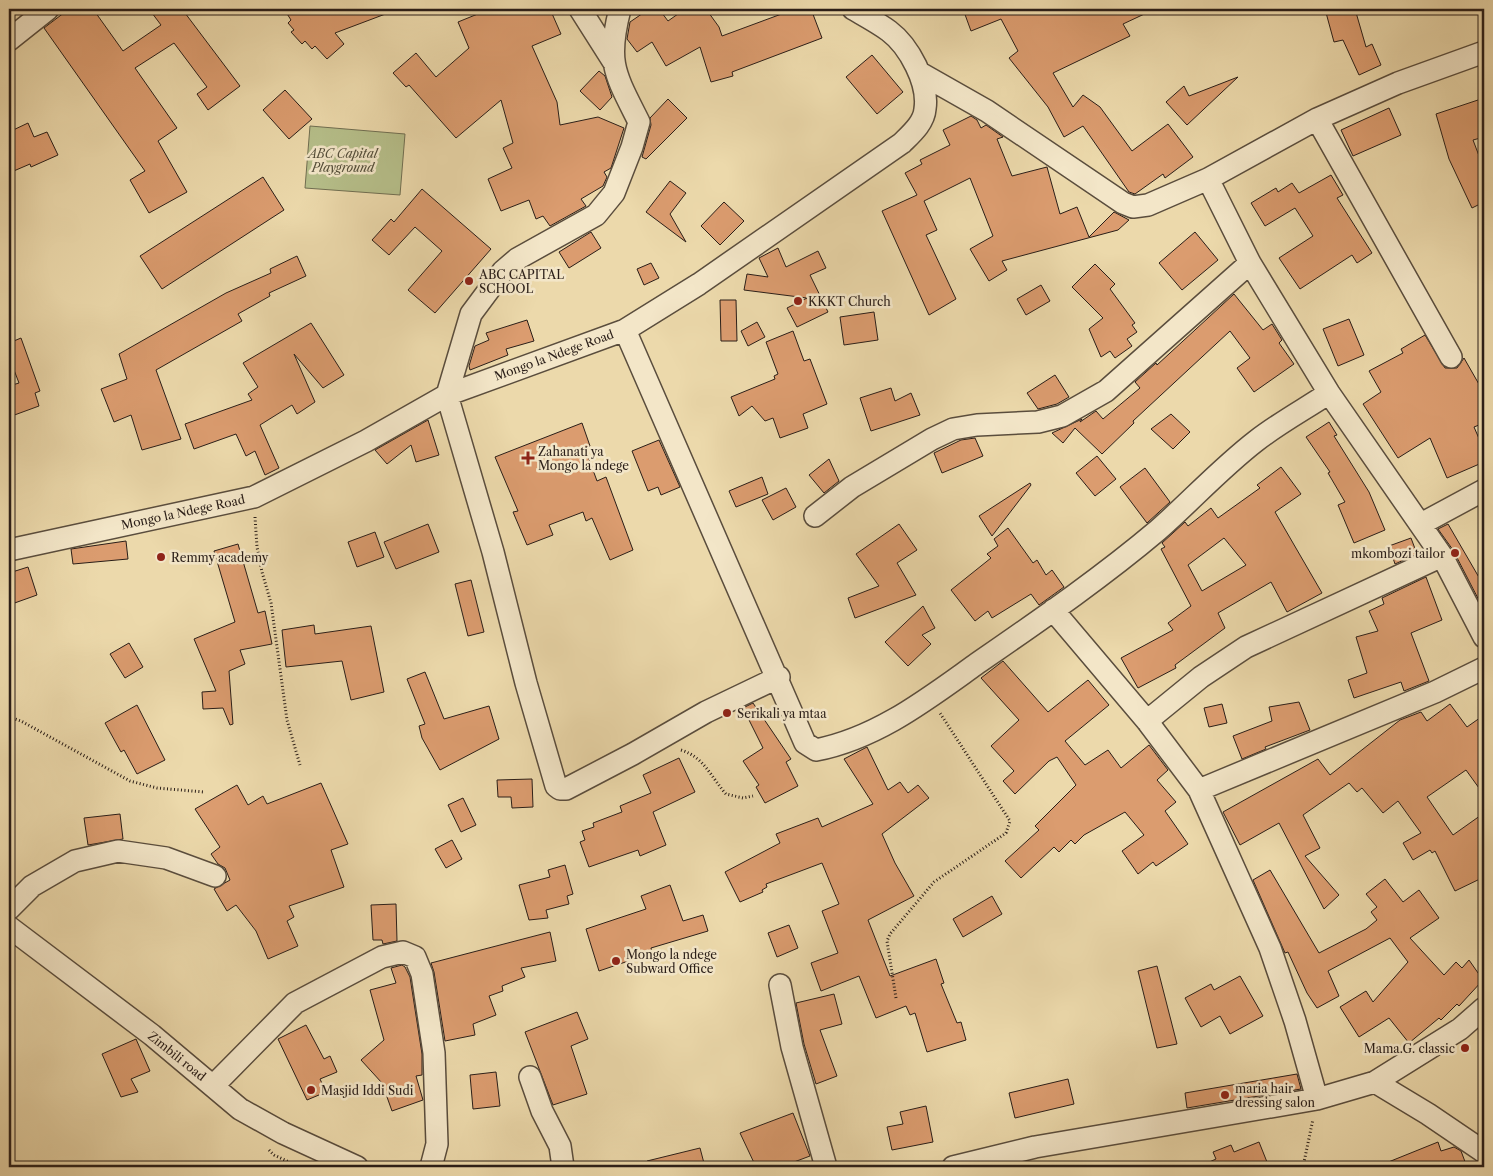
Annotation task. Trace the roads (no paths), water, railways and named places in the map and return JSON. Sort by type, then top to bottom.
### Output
[{"type":"street","points":[[9,40],[48,9]]},
{"type":"street","points":[[580,9],[612,61]]},
{"type":"street","points":[[620,9],[615,27],[612,61],[615,75],[639,122],[632,147],[614,193],[596,215],[517,259],[503,271],[471,314],[446,395],[493,552],[526,683],[556,786],[560,789],[566,789],[634,754],[706,712],[778,677]]},
{"type":"street","name":"Mongo la Ndege Road","points":[[9,550],[254,497],[366,441],[446,395],[626,330],[699,284],[902,144],[919,125],[926,109],[920,73],[914,60],[891,32],[852,9]]},
{"type":"street","points":[[920,73],[987,111],[1123,203],[1133,207],[1148,205],[1208,179],[1317,119],[1398,83],[1483,56]]},
{"type":"street","points":[[1317,119],[1451,357]]},
{"type":"street","points":[[1208,179],[1250,263],[1329,393],[1442,556],[1484,637]]},
{"type":"street","points":[[815,516],[852,487],[932,439],[954,429],[977,425],[1038,422],[1062,416],[1106,391],[1250,263]]},
{"type":"street","points":[[626,330],[805,742],[816,750],[836,746],[869,734],[930,698],[1053,610],[1158,530],[1211,479],[1257,440],[1329,393]]},
{"type":"street","points":[[1421,524],[1484,490]]},
{"type":"street","points":[[1147,721],[1201,677],[1246,647],[1442,556]]},
{"type":"street","points":[[1053,610],[1147,721],[1199,790],[1270,948],[1295,1021],[1317,1099]]},
{"type":"street","points":[[1199,790],[1435,692],[1484,668]]},
{"type":"street","points":[[9,909],[32,886],[75,862],[118,851],[166,858],[215,876]]},
{"type":"street","name":"Zimbili road","points":[[9,927],[213,1084],[240,1109],[283,1133],[357,1167]]},
{"type":"street","points":[[213,1084],[295,1003],[382,957],[403,952],[415,957],[422,974],[434,1053],[437,1144],[431,1167]]},
{"type":"street","points":[[780,985],[792,1047],[826,1167]]},
{"type":"street","points":[[953,1167],[1035,1147],[1317,1099],[1375,1082],[1460,1029],[1484,1008]]},
{"type":"street","points":[[530,1077],[542,1111],[560,1146],[563,1167]]},
{"type":"street","points":[[1375,1082],[1428,1114],[1484,1152]]},
{"type":"place","name":"ABC CAPITAL SCHOOL","points":[[469,281]]},
{"type":"place","name":"KKKT Church","points":[[798,301]]},
{"type":"place","name":"Zahanati ya Mongo la ndege","points":[[528,458]]},
{"type":"place","name":"mkombozi tailor","points":[[1455,553]]},
{"type":"place","name":"Remmy academy","points":[[161,557]]},
{"type":"place","name":"Serikali ya mtaa","points":[[727,713]]},
{"type":"place","name":"Mongo la ndege Subward Office","points":[[616,961]]},
{"type":"place","name":"Mama.G. classic","points":[[1465,1048]]},
{"type":"place","name":"Masjid Iddi Sudi","points":[[311,1090]]},
{"type":"place","name":"maria hair dressing salon","points":[[1225,1095]]},
{"type":"park label","name":"ABC Capital Playground","points":[[343,160]]}]
